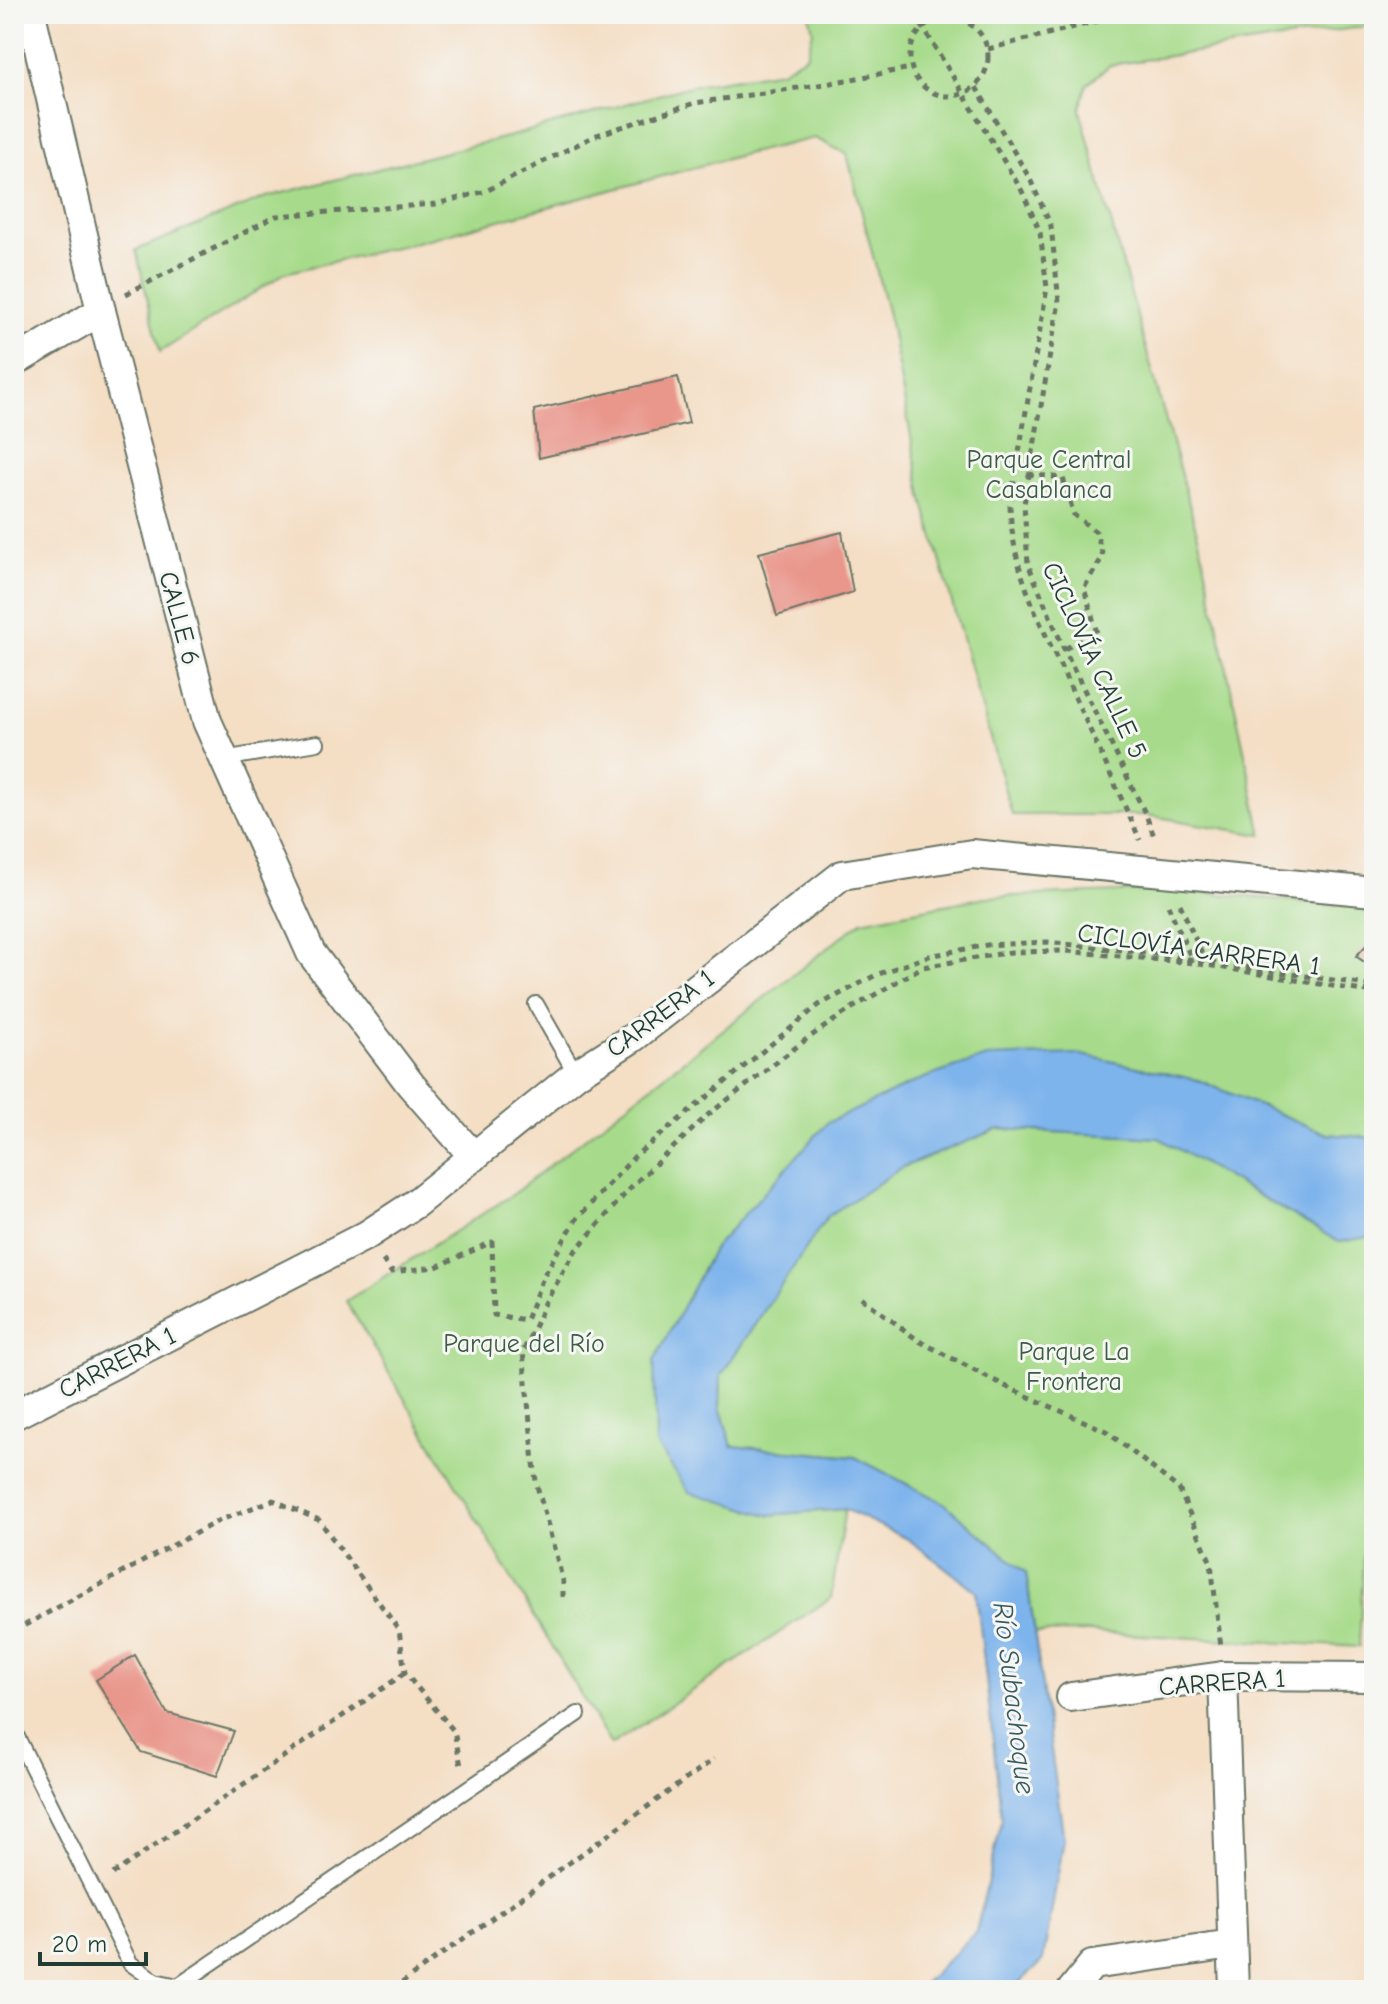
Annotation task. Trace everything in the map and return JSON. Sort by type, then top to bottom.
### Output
[{"type":"street","name":"CALLE 6","points":[[31,14],[101,311],[207,721],[311,953],[411,1085],[474,1157]]},
{"type":"street","points":[[14,362],[101,311]]},
{"type":"street","name":"CARRERA 1","points":[[14,1415],[367,1235],[416,1203],[576,1074],[634,1037],[842,875],[972,854],[1374,892]]},
{"type":"street","points":[[1223,1676],[1234,1990]]},
{"type":"street","name":"CARRERA 1","points":[[1071,1697],[1223,1676],[1374,1677]]},
{"type":"street","points":[[1072,1990],[1092,1965],[1232,1945]]},
{"type":"lane","points":[[224,759],[317,743]]},
{"type":"lane","points":[[536,1004],[576,1074]]},
{"type":"lane","points":[[14,1731],[130,1963],[155,1981],[178,1986],[578,1714]]},
{"type":"path","points":[[915,14],[1022,191],[1040,232],[1047,288],[1010,505],[1015,559],[1042,628],[1161,874],[1192,961]]},
{"type":"path","points":[[925,14],[930,22]]},
{"type":"path","points":[[988,49],[1126,14]]},
{"type":"path","points":[[953,18],[965,21],[983,37],[988,49],[986,70],[976,87],[963,93],[938,94],[917,79],[911,68],[913,42],[923,28],[930,22],[953,18]]},
{"type":"path","points":[[101,311],[143,283],[276,216],[436,204],[486,191],[594,136],[695,103],[911,68]]},
{"type":"path","name":"CICLOVÍA CALLE 5","points":[[976,87],[1030,179],[1051,226],[1059,302],[1027,474],[1024,504],[1028,564],[1064,649],[1146,815],[1161,874],[1206,964]]},
{"type":"path","points":[[1027,474],[1063,478],[1074,515],[1096,532],[1103,556],[1084,588],[1097,633],[1064,649]]},
{"type":"path","points":[[367,1235],[391,1272],[436,1267],[492,1242],[494,1315],[526,1320],[544,1275],[575,1221],[635,1156],[819,1005],[876,975],[929,956],[987,945],[1047,942],[1374,986]]},
{"type":"path","name":"CICLOVÍA CARRERA 1","points":[[563,1597],[563,1581],[536,1482],[523,1352],[545,1303],[576,1250],[632,1186],[709,1114],[808,1038],[922,967],[1011,952],[1038,951],[1192,961]]},
{"type":"path","name":"CICLOVÍA CARRERA 1","points":[[1206,964],[1374,993]]},
{"type":"path","points":[[862,1298],[919,1341],[1009,1388],[1106,1431],[1179,1489],[1211,1563],[1223,1676]]},
{"type":"path","points":[[14,1631],[218,1521],[273,1500],[319,1520],[399,1630],[405,1673],[454,1731],[466,1790]]},
{"type":"path","points":[[92,1889],[405,1673]]},
{"type":"path","points":[[392,1990],[714,1759]]},
{"type":"green space","name":"Parque Central Casablanca","points":[[809,14],[1374,14],[1374,25],[1110,65],[1086,85],[1080,110],[1202,551],[1262,835],[1146,815],[1012,815],[922,496],[890,323],[847,154],[815,138],[425,240],[285,273],[160,352],[136,250],[266,197],[511,136],[694,85],[781,71],[807,55],[813,31]]},
{"type":"green space","name":"Parque del Río","points":[[1170,890],[1374,908],[1374,1138],[1327,1134],[1198,1080],[924,1078],[827,1123],[714,1248],[654,1361],[768,1515],[845,1509],[831,1598],[611,1745],[346,1301],[512,1195],[862,921],[986,897]]},
{"type":"green space","name":"Parque La Frontera","points":[[998,1129],[1159,1138],[1339,1242],[1374,1236],[1374,1492],[1367,1492],[1359,1647],[1086,1632],[1035,1633],[1026,1573],[855,1457],[732,1446],[720,1407],[721,1375],[827,1216],[903,1167]]},
{"type":"water","name":"Río Subachoque","points":[[1078,1054],[1198,1080],[1327,1134],[1374,1138],[1374,1236],[1339,1242],[1159,1138],[998,1129],[903,1167],[827,1217],[721,1375],[720,1407],[732,1446],[855,1457],[944,1503],[1026,1573],[1064,1840],[1043,1960],[1012,1990],[917,1990],[976,1932],[1002,1820],[976,1591],[908,1539],[845,1509],[768,1515],[689,1492],[656,1444],[654,1361],[714,1248],[827,1123],[924,1078],[987,1057]]},
{"type":"building","points":[[678,377],[689,423],[539,458],[534,410]]},
{"type":"building","points":[[842,532],[853,592],[777,616],[759,553]]},
{"type":"building","points":[[1374,937],[1374,969],[1356,956]]},
{"type":"building","points":[[135,1655],[167,1713],[234,1731],[217,1776],[141,1752],[96,1680]]}]
